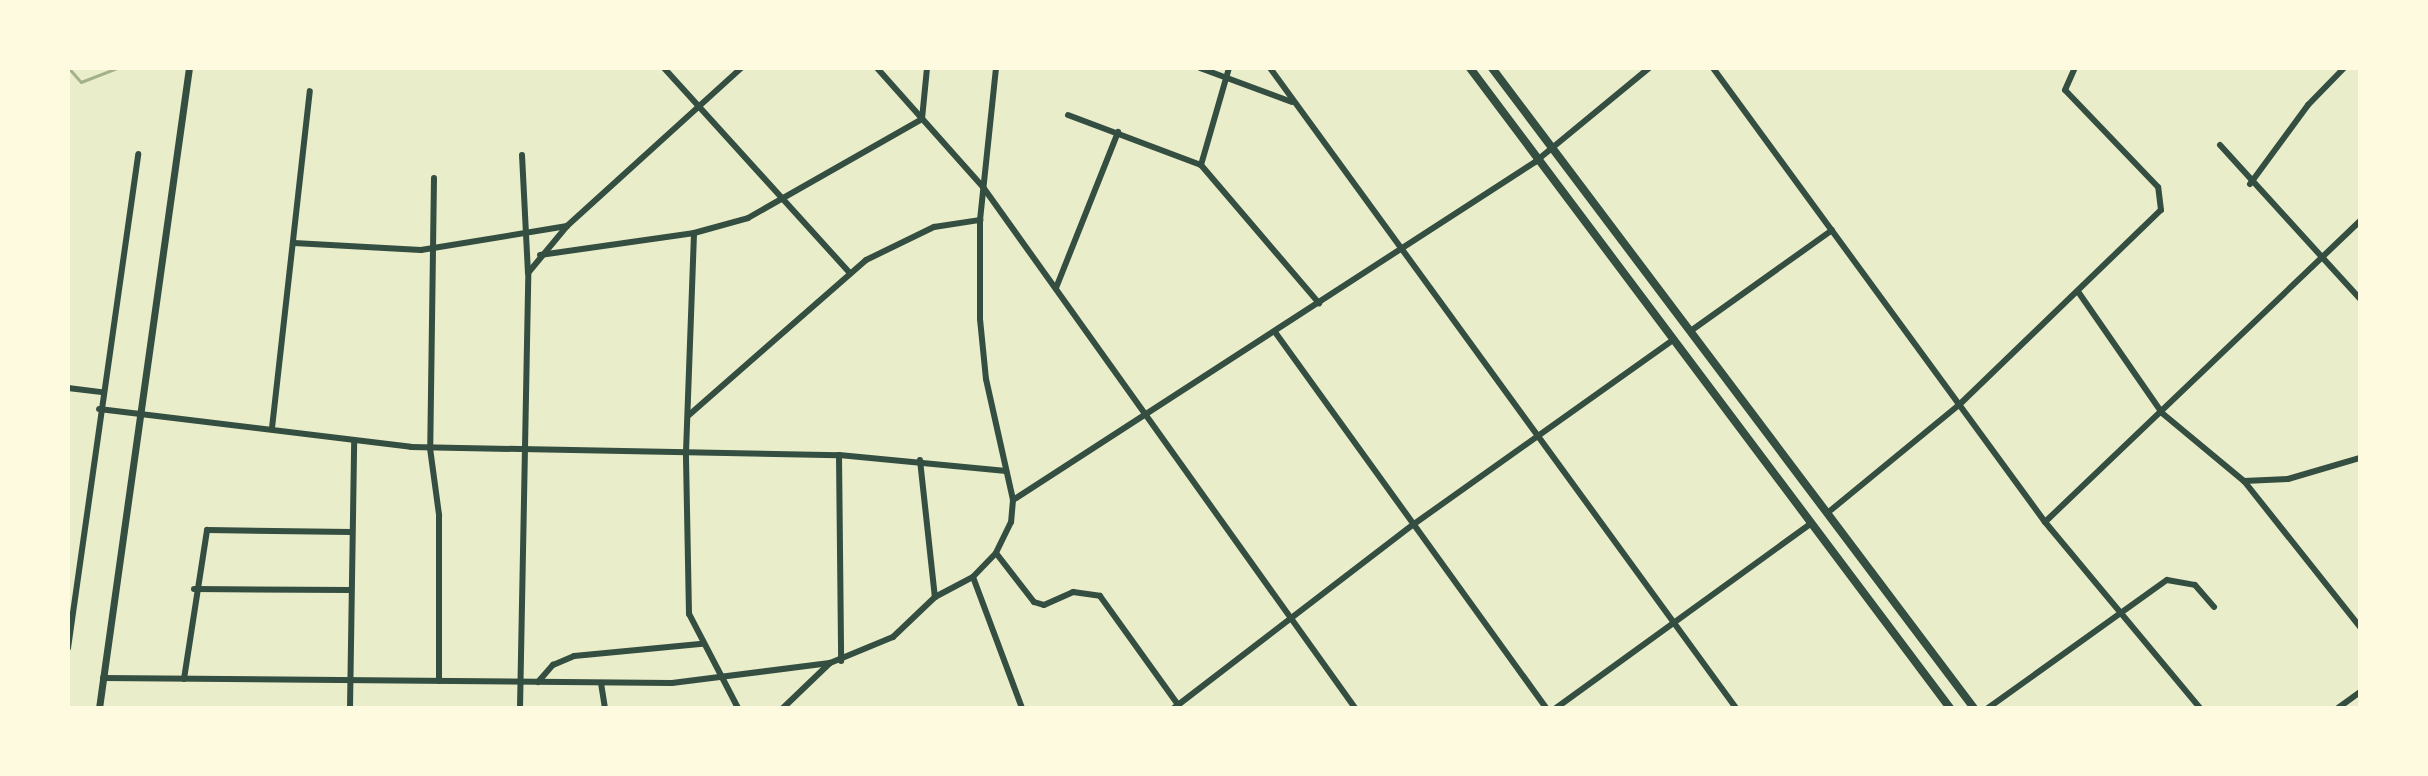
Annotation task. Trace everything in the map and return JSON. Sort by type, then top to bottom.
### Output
[{"type":"main road","points":[[1470,68],[1535,162],[1813,522],[1948,707]]},
{"type":"main road","points":[[1492,68],[1551,151],[1831,510],[1974,708]]},
{"type":"street","points":[[99,708],[137,413],[189,68]]},
{"type":"street","points":[[664,68],[850,273]]},
{"type":"street","points":[[528,274],[540,255],[566,226],[741,68]]},
{"type":"street","points":[[877,68],[984,187],[1142,418],[1355,708]]},
{"type":"street","points":[[922,119],[927,68]]},
{"type":"street","points":[[103,678],[350,682],[601,682],[728,678],[841,661],[893,637],[934,597],[973,577],[996,553],[1011,522],[1013,500],[986,379],[980,220],[996,68]]},
{"type":"street","points":[[1200,68],[1294,103]]},
{"type":"street","points":[[1201,165],[1229,68]]},
{"type":"street","points":[[1270,68],[1736,708]]},
{"type":"street","points":[[1013,500],[1535,162],[1649,68]]},
{"type":"street","points":[[1713,68],[2045,522],[2117,616],[2200,708]]},
{"type":"street","points":[[1831,510],[1960,404],[2150,226],[2162,199],[2158,187],[2063,82],[2075,68]]},
{"type":"street","points":[[2250,184],[2308,105],[2344,68]]},
{"type":"street","points":[[272,428],[310,91]]},
{"type":"street","points":[[1068,115],[1201,165],[1319,303]]},
{"type":"street","points":[[540,255],[728,226],[922,119]]},
{"type":"street","points":[[1055,288],[1118,132]]},
{"type":"street","points":[[2220,145],[2250,184],[2360,299]]},
{"type":"street","points":[[68,649],[99,409],[138,154]]},
{"type":"street","points":[[520,708],[528,274],[522,155]]},
{"type":"street","points":[[434,178],[430,248],[429,448],[439,515],[439,681]]},
{"type":"street","points":[[689,415],[850,273],[908,236],[980,220]]},
{"type":"street","points":[[2045,522],[2360,221]]},
{"type":"street","points":[[294,243],[430,248],[566,226]]},
{"type":"street","points":[[1692,330],[1832,230]]},
{"type":"street","points":[[694,233],[686,452],[689,614],[702,644],[728,678],[738,708]]},
{"type":"street","points":[[2078,293],[2162,413],[2244,481],[2360,626]]},
{"type":"street","points":[[1275,332],[1546,708]]},
{"type":"street","points":[[996,553],[1034,602],[1044,605],[1073,592],[1100,596],[1177,707],[1414,524],[1674,339]]},
{"type":"street","points":[[68,388],[102,392]]},
{"type":"street","points":[[99,409],[272,428],[354,442],[429,448],[839,455],[920,460],[1006,471]]},
{"type":"street","points":[[350,708],[354,442]]},
{"type":"street","points":[[839,455],[841,661]]},
{"type":"street","points":[[920,460],[934,597]]},
{"type":"street","points":[[2244,481],[2266,483],[2359,461]]},
{"type":"street","points":[[1556,708],[1813,522]]},
{"type":"street","points":[[184,679],[194,589],[207,530],[351,532]]},
{"type":"street","points":[[973,577],[1022,708]]},
{"type":"street","points":[[1987,708],[2167,580],[2195,585],[2214,607]]},
{"type":"street","points":[[194,589],[351,590]]},
{"type":"street","points":[[538,682],[553,665],[574,656],[702,644]]},
{"type":"street","points":[[783,708],[830,663]]},
{"type":"street","points":[[601,682],[606,708]]},
{"type":"street","points":[[2338,708],[2360,692]]},
{"type":"waterway","points":[[69,68],[81,82],[118,68]]}]
